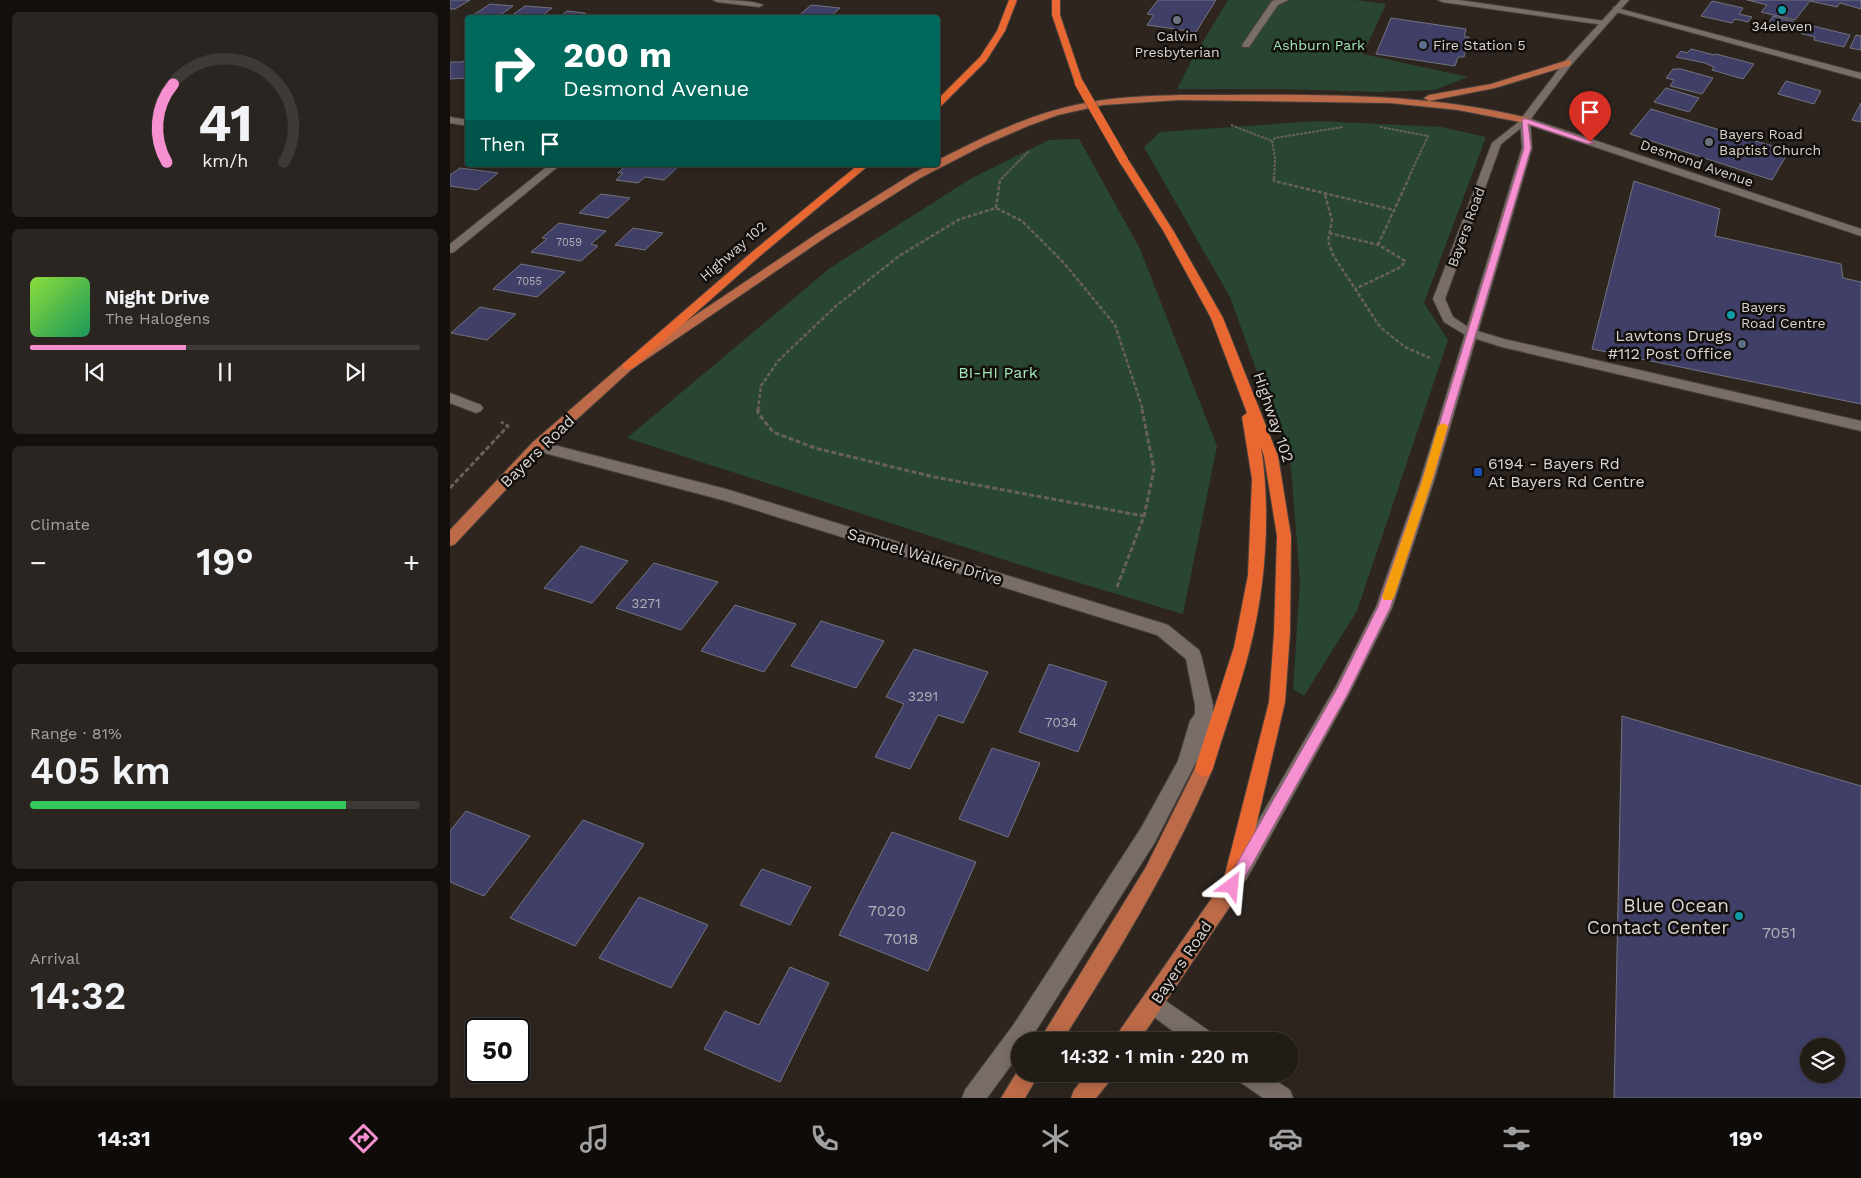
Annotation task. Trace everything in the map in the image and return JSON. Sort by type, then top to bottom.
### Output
[{"type":"highway","points":[[940,102],[983,59],[1001,32],[1013,0]]},
{"type":"highway","name":"Highway 102","points":[[1056,0],[1056,15],[1079,84],[1124,161],[1169,232],[1217,318],[1271,456],[1284,536],[1282,633],[1277,702],[1232,886]]},
{"type":"highway","name":"Highway 102","points":[[628,366],[756,254],[862,167]]},
{"type":"highway","points":[[1204,768],[1242,647],[1256,575],[1259,479],[1244,387]]},
{"type":"main road","points":[[1413,101],[1492,86],[1568,63]]},
{"type":"main road","name":"Bayers Road","points":[[940,163],[986,139],[1056,113],[1112,102],[1166,98],[1413,101]]},
{"type":"main road","points":[[1413,101],[1474,108],[1524,120]]},
{"type":"main road","name":"Bayers Road","points":[[450,540],[538,446],[628,366],[822,234],[933,167]]},
{"type":"main road","points":[[1056,1032],[1128,917],[1189,804],[1204,768]]},
{"type":"main road","name":"Bayers Road","points":[[1133,1032],[1232,886]]},
{"type":"main road","points":[[1012,1098],[1023,1082]]},
{"type":"main road","points":[[1082,1098],[1095,1082]]},
{"type":"street","points":[[717,0],[762,3]]},
{"type":"street","points":[[1246,45],[1275,3],[1284,0]]},
{"type":"street","points":[[1442,0],[1604,23]]},
{"type":"street","name":"Bayers Road","points":[[1471,334],[1448,319],[1439,299],[1497,143],[1524,120],[1568,63],[1624,0]]},
{"type":"street","points":[[751,11],[762,3]]},
{"type":"street","points":[[1616,9],[1861,76]]},
{"type":"street","points":[[450,120],[465,122]]},
{"type":"street","name":"Bayers Road","points":[[1232,886],[1342,691],[1384,608],[1427,481],[1527,148],[1524,120]]},
{"type":"street","name":"Desmond Avenue","points":[[1524,120],[1861,233]]},
{"type":"street","points":[[450,250],[553,167]]},
{"type":"street","points":[[1471,334],[1502,343],[1861,426]]},
{"type":"street","points":[[450,398],[476,408]]},
{"type":"street","name":"Samuel Walker Drive","points":[[538,446],[726,495],[1162,630],[1193,655],[1204,705],[1204,768]]},
{"type":"street","points":[[973,1098],[1022,1032],[1148,835],[1186,764],[1204,705]]},
{"type":"street","points":[[1153,1004],[1192,1032]]},
{"type":"street","points":[[1259,1082],[1282,1098]]},
{"type":"path","points":[[1351,127],[1291,134],[1275,138],[1272,141],[1275,158],[1274,182],[1394,210]]},
{"type":"path","points":[[1378,127],[1428,136],[1378,245]]},
{"type":"path","points":[[1325,195],[1332,220],[1328,241],[1333,254],[1355,289],[1380,327],[1405,347],[1430,358]]},
{"type":"path","points":[[1106,613],[1144,516],[1154,470],[1144,414],[1115,325],[1064,264],[1022,221],[996,208],[960,219],[899,256],[837,305],[791,348],[778,361],[761,386],[758,413],[773,432],[815,448],[934,478],[1144,516]]},
{"type":"path","points":[[1329,233],[1378,245],[1396,253],[1405,261],[1401,267],[1355,289]]},
{"type":"path","points":[[450,488],[508,426]]},
{"type":"green space","name":"Ashburn Park","points":[[1228,0],[1355,0],[1386,4],[1363,54],[1468,77],[1435,90],[1379,92],[1279,89],[1177,89]]},
{"type":"green space","points":[[1318,121],[1441,127],[1486,137],[1424,303],[1448,340],[1357,611],[1304,696],[1293,689],[1300,582],[1291,467],[1230,297],[1144,147],[1160,132]]},
{"type":"green space","name":"BI-HI Park","points":[[1079,139],[1140,249],[1217,446],[1183,614],[1030,568],[627,438],[830,268],[972,178],[1049,140]]},
{"type":"building","points":[[450,0],[470,0],[455,9],[450,9]]},
{"type":"building","name":"Calvin Presbyterian","points":[[1158,0],[1216,0],[1196,32],[1147,25],[1154,15],[1147,14]]},
{"type":"building","name":"34eleven","points":[[1747,0],[1861,0],[1861,9],[1840,3],[1837,7],[1810,1],[1795,20],[1761,12],[1767,5]]},
{"type":"building","points":[[1712,1],[1743,8],[1739,14],[1752,17],[1748,22],[1735,19],[1732,23],[1701,16]]},
{"type":"building","points":[[490,4],[513,6],[500,15],[473,15]]},
{"type":"building","points":[[811,5],[840,8],[832,15],[799,15]]},
{"type":"building","points":[[525,6],[552,8],[543,15],[512,15]]},
{"type":"building","points":[[567,11],[585,13],[583,15],[562,15]]},
{"type":"building","points":[[1773,16],[1795,22],[1789,32],[1767,26]]},
{"type":"building","name":"Fire Station 5","points":[[1391,18],[1466,29],[1464,37],[1469,37],[1464,57],[1458,57],[1455,66],[1376,54]]},
{"type":"building","points":[[1805,24],[1850,35],[1844,47],[1814,40],[1815,37],[1799,33]]},
{"type":"building","points":[[1856,35],[1861,36],[1861,50],[1850,48]]},
{"type":"building","points":[[1691,49],[1754,64],[1743,79],[1712,70],[1714,67],[1705,63],[1676,57],[1681,51],[1687,53]]},
{"type":"building","points":[[465,60],[465,78],[450,79],[450,62],[462,62]]},
{"type":"building","points":[[1673,69],[1681,69],[1713,78],[1702,94],[1670,86],[1674,80],[1666,78]]},
{"type":"building","points":[[1786,81],[1821,91],[1814,104],[1778,94]]},
{"type":"building","points":[[1666,88],[1699,98],[1689,112],[1654,102]]},
{"type":"building","points":[[1861,103],[1861,122],[1852,120]]},
{"type":"building","name":"Bayers Road Baptist Church","points":[[1651,109],[1789,151],[1772,180],[1630,134]]},
{"type":"building","points":[[624,167],[678,167],[664,180],[645,177],[638,183],[616,180],[623,173],[618,173]]},
{"type":"building","points":[[460,168],[498,173],[477,190],[450,186],[450,175]]},
{"type":"building","name":"Bayers Road Centre","points":[[1634,181],[1720,209],[1715,236],[1841,264],[1843,278],[1861,282],[1861,404],[1592,349]]},
{"type":"building","points":[[601,194],[630,198],[608,218],[579,213]]},
{"type":"building","points":[[559,223],[606,231],[591,244],[598,246],[581,261],[531,252],[547,239],[542,238]]},
{"type":"building","points":[[633,228],[663,233],[645,250],[615,245]]},
{"type":"building","points":[[521,264],[565,272],[537,297],[493,289]]},
{"type":"building","points":[[480,307],[516,314],[487,340],[451,333]]},
{"type":"building","points":[[581,546],[628,561],[592,603],[544,588]]},
{"type":"building","points":[[654,563],[718,582],[681,630],[616,608]]},
{"type":"building","points":[[735,605],[796,624],[764,672],[701,651]]},
{"type":"building","points":[[821,621],[884,641],[856,688],[791,666]]},
{"type":"building","points":[[914,649],[988,672],[963,723],[938,715],[910,769],[875,757],[904,704],[886,697]]},
{"type":"building","points":[[1049,664],[1107,682],[1078,752],[1019,732]]},
{"type":"building","name":"Blue Ocean Contact Center","points":[[1622,716],[1861,786],[1861,1098],[1614,1098]]},
{"type":"building","points":[[992,748],[1040,763],[1008,837],[959,819]]},
{"type":"building","points":[[466,811],[530,836],[484,896],[450,882],[450,831]]},
{"type":"building","points":[[583,820],[644,844],[575,946],[510,918]]},
{"type":"building","points":[[892,832],[976,862],[928,971],[839,935]]},
{"type":"building","points":[[762,869],[811,887],[790,925],[740,905]]},
{"type":"building","points":[[639,897],[708,925],[671,988],[599,958]]},
{"type":"building","points":[[790,967],[829,983],[780,1082],[704,1049],[725,1011],[759,1025]]},
{"type":"slow traffic","points":[[1388,597],[1427,481],[1443,426]]},
{"type":"place","name":"34eleven","points":[[1782,10]]},
{"type":"place","name":"Calvin Presbyterian","points":[[1177,20]]},
{"type":"place","name":"Fire Station 5","points":[[1423,45]]},
{"type":"place","name":"Bayers Road Baptist Church","points":[[1709,142]]},
{"type":"place","name":"Bayers Road Centre","points":[[1731,315]]},
{"type":"place","name":"Lawtons Drugs #112 Post Office","points":[[1742,344]]},
{"type":"place","name":"6194 - Bayers Rd At Bayers Rd Centre","points":[[1478,472]]},
{"type":"place","name":"Blue Ocean Contact Center","points":[[1739,916]]},
{"type":"route","points":[[1232,886],[1342,691],[1384,608],[1427,481],[1527,148],[1524,120],[1590,142]]}]
